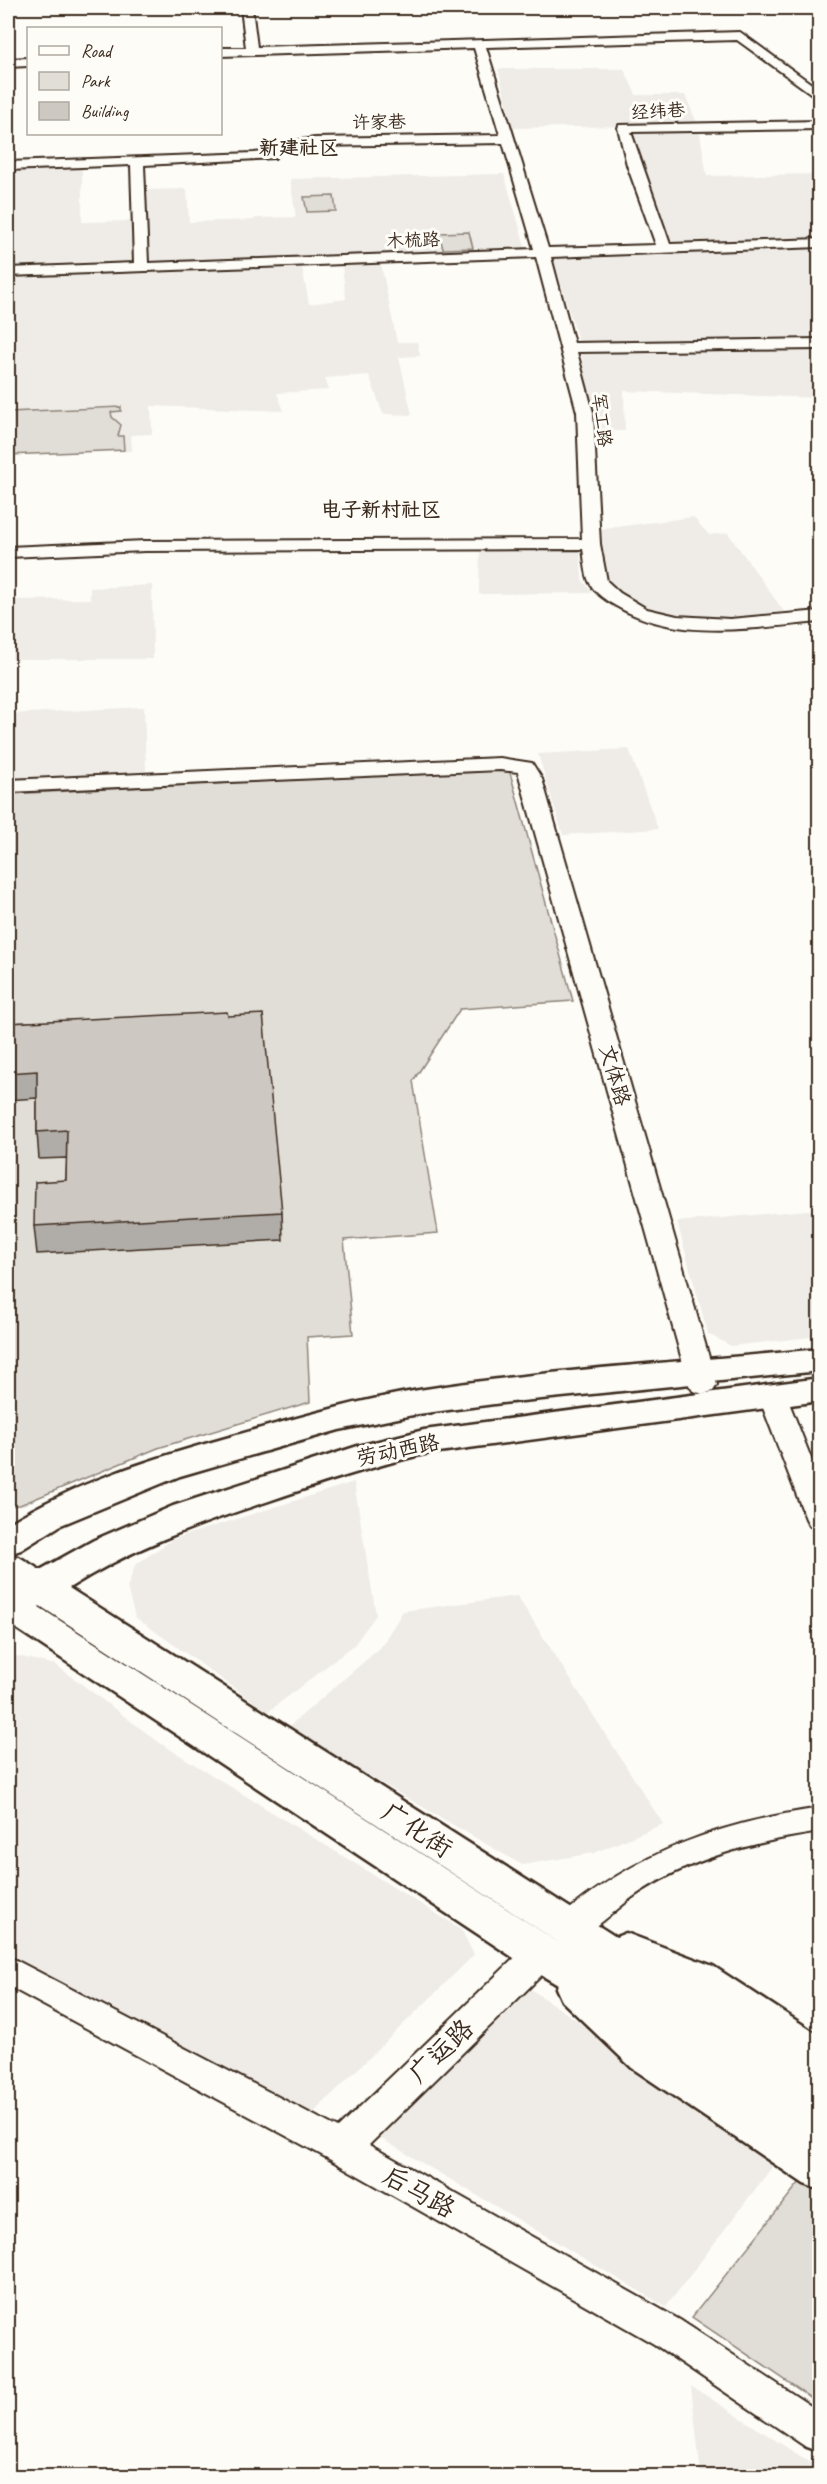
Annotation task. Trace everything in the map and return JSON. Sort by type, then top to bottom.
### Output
[{"type":"main road","name":"劳动西路","points":[[8,1541],[48,1516],[167,1467],[337,1419],[428,1401],[701,1379],[819,1360]]},
{"type":"main road","name":"劳动西路","points":[[14,1596],[107,1549],[186,1515],[357,1458],[424,1442],[819,1389]]},
{"type":"main road","name":"广化街","points":[[14,1596],[556,1941],[819,2102]]},
{"type":"main road","name":"广化街","points":[[556,1941],[639,2010],[819,2133]]},
{"type":"main road","points":[[556,1941],[698,1979],[819,2060]]},
{"type":"main road","points":[[556,1941],[648,2055],[819,2170]]},
{"type":"street","points":[[246,8],[252,51]]},
{"type":"street","points":[[222,52],[740,36],[819,96]]},
{"type":"street","name":"军工路","points":[[479,44],[489,70],[507,139],[543,255],[585,412],[591,544],[598,583],[614,597],[641,613],[677,622],[730,625],[819,616]]},
{"type":"street","points":[[8,63],[27,62]]},
{"type":"street","name":"经纬巷","points":[[665,250],[634,166],[624,128],[819,124]]},
{"type":"street","name":"许家巷","points":[[8,166],[254,157],[270,154],[270,148],[315,142],[507,139]]},
{"type":"street","points":[[137,161],[141,269]]},
{"type":"street","name":"木梳路","points":[[8,272],[543,255],[819,243]]},
{"type":"street","points":[[568,348],[819,344]]},
{"type":"street","points":[[8,552],[189,545],[591,544]]},
{"type":"street","name":"文体路","points":[[8,786],[500,764],[525,767],[532,779],[701,1379]]},
{"type":"street","points":[[772,1395],[819,1519]]},
{"type":"street","name":"广运路","points":[[342,2148],[582,1916],[651,1869],[710,1843],[775,1826],[819,1820]]},
{"type":"street","name":"后马路","points":[[8,1971],[342,2148],[667,2332],[819,2434]]},
{"type":"shaded area","points":[[498,69],[624,69],[636,95],[685,95],[698,125],[513,128]]},
{"type":"shaded area","points":[[699,128],[707,176],[819,174],[819,241],[668,247],[638,166],[632,130]]},
{"type":"shaded area","points":[[82,166],[82,222],[133,221],[135,265],[8,269],[8,168]]},
{"type":"shaded area","points":[[504,174],[527,253],[146,264],[144,190],[187,189],[189,222],[254,220],[255,218],[296,217],[290,179]]},
{"type":"shaded area","points":[[819,248],[819,342],[579,343],[553,258]]},
{"type":"shaded area","points":[[381,264],[397,342],[417,342],[420,356],[399,357],[412,415],[383,414],[369,375],[325,378],[329,390],[277,393],[284,411],[151,406],[152,434],[131,435],[132,451],[8,456],[8,276],[302,267],[309,304],[346,299],[342,266]]},
{"type":"shaded area","points":[[819,349],[819,398],[624,391],[625,431],[593,431],[581,351]]},
{"type":"shaded area","points":[[693,517],[709,535],[728,533],[785,613],[726,619],[680,619],[643,607],[610,584],[603,564],[601,529]]},
{"type":"shaded area","points":[[480,546],[572,547],[580,551],[582,579],[592,593],[479,594]]},
{"type":"shaded area","points":[[152,585],[153,659],[8,659],[8,600],[90,599],[90,588]]},
{"type":"shaded area","points":[[144,707],[146,773],[8,781],[8,714]]},
{"type":"shaded area","points":[[629,749],[658,829],[563,835],[538,754]]},
{"type":"shaded area","points":[[819,1209],[819,1336],[731,1346],[708,1334],[677,1222]]},
{"type":"shaded area","points":[[354,1482],[376,1615],[354,1645],[268,1712],[135,1617],[127,1588],[135,1565],[173,1539]]},
{"type":"shaded area","points":[[517,1596],[663,1824],[594,1853],[522,1865],[287,1728],[380,1648],[403,1611]]},
{"type":"shaded area","points":[[18,1656],[56,1665],[160,1743],[461,1929],[474,1955],[312,2114],[8,1959],[8,1657]]},
{"type":"shaded area","points":[[529,1988],[779,2158],[666,2307],[380,2138]]},
{"type":"shaded area","points":[[691,2386],[819,2468],[819,2476],[701,2476]]},
{"type":"green space","points":[[334,196],[336,211],[307,212],[304,197]]},
{"type":"green space","points":[[469,232],[473,248],[443,249],[439,233]]},
{"type":"green space","points":[[121,407],[121,411],[111,412],[112,417],[121,425],[118,436],[123,436],[124,450],[8,455],[8,412]]},
{"type":"green space","points":[[509,769],[573,1001],[460,1009],[413,1081],[438,1233],[344,1240],[353,1334],[307,1337],[310,1402],[158,1448],[20,1505],[8,1506],[8,794]]},
{"type":"green space","points":[[807,2173],[819,2182],[819,2403],[692,2317]]},
{"type":"building","points":[[227,1012],[228,1016],[263,1014],[282,1212],[34,1226],[35,1182],[66,1180],[67,1130],[37,1132],[37,1071],[8,1073],[8,1023]]},
{"type":"district","name":"新建社区","points":[[299,147]]},
{"type":"district","name":"电子新村社区","points":[[381,509]]}]
